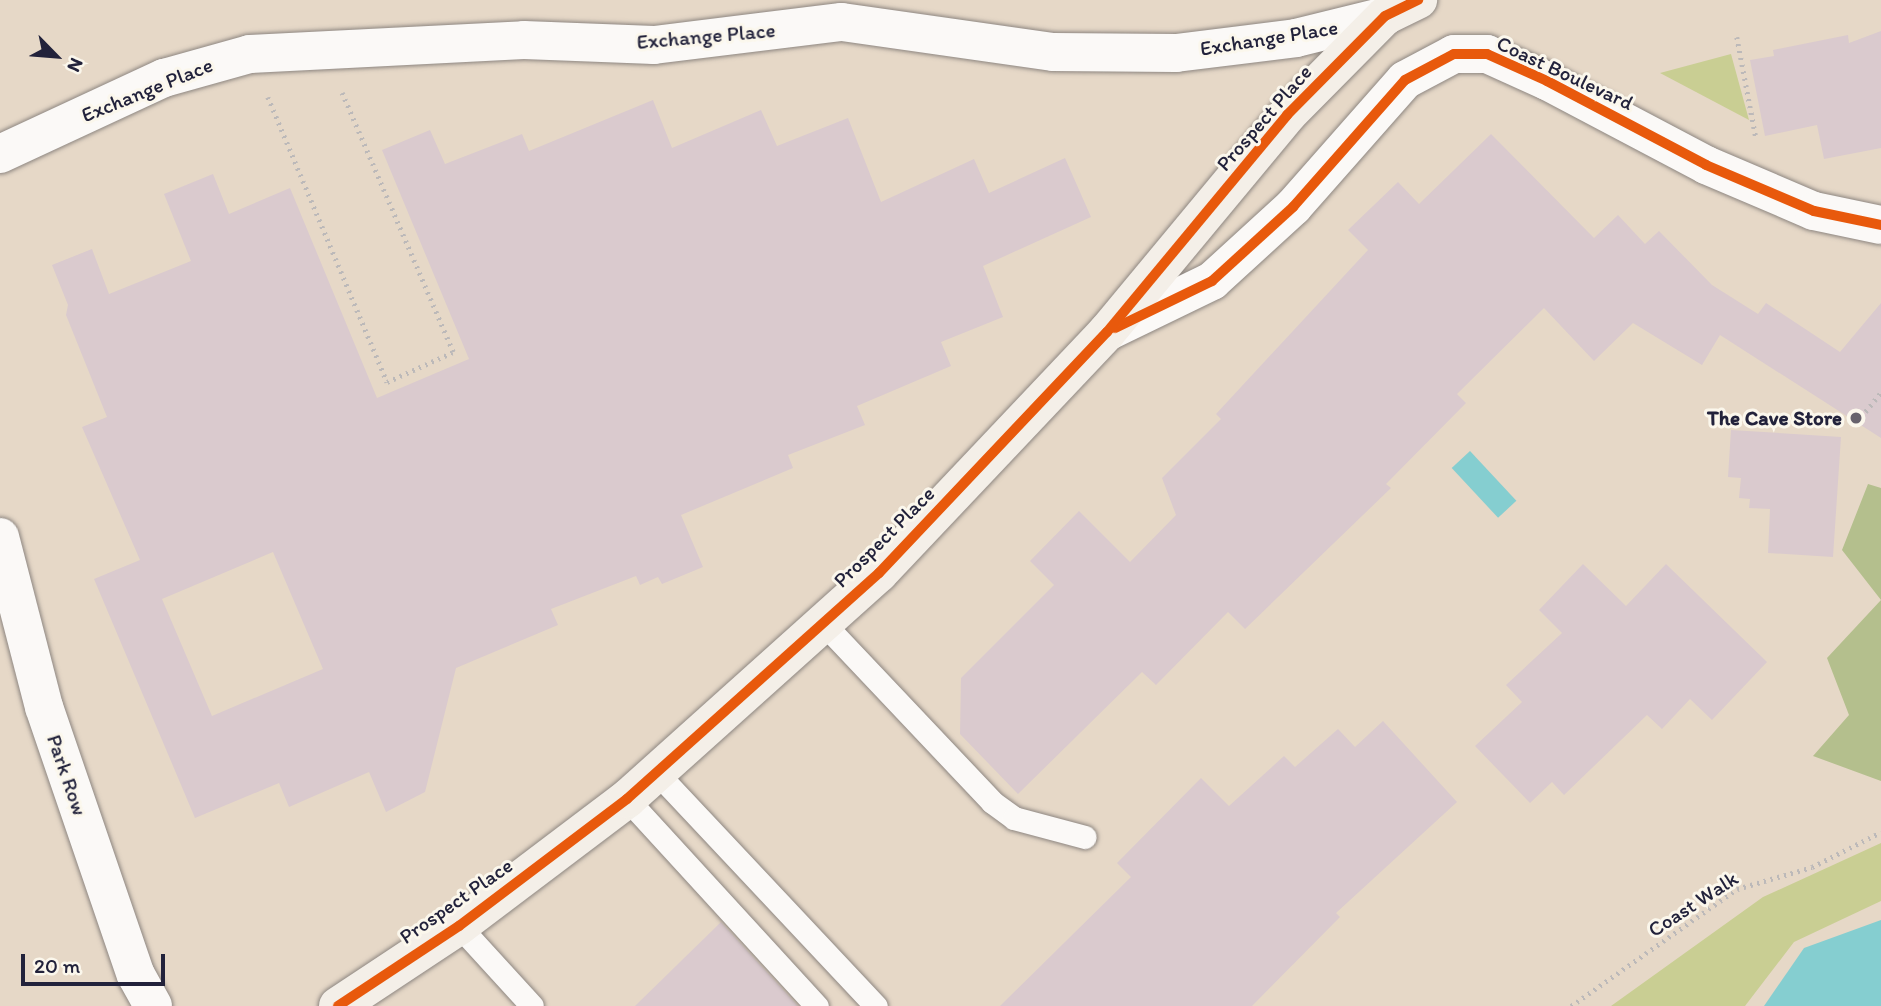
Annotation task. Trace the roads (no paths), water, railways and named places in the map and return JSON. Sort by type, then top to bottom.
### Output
[{"type":"main road","name":"Prospect Place","points":[[338,1006],[459,926],[627,799],[879,573],[1107,332],[1287,115],[1398,5]]},
{"type":"street","name":"Exchange Place","points":[[0,154],[164,78],[250,54],[322,47],[524,40],[654,45],[830,11],[989,45],[1137,54],[1296,38],[1398,5]]},
{"type":"street","name":"Coast Boulevard","points":[[1107,332],[1212,281],[1293,207],[1405,80],[1454,54],[1487,54],[1727,174],[1814,211],[1881,225]]},
{"type":"street","name":"Park Row","points":[[0,537],[44,707],[136,975],[153,1006]]},
{"type":"lane","points":[[823,623],[992,802],[1014,818],[1085,837]]},
{"type":"lane","points":[[656,772],[876,1006]]},
{"type":"lane","points":[[627,799],[817,1006]]},
{"type":"lane","points":[[459,926],[531,1006]]},
{"type":"water","points":[[1470,451],[1516,501],[1498,518],[1452,468]]},
{"type":"water","points":[[1881,920],[1881,1006],[1764,1006],[1804,948]]},
{"type":"place","name":"The Cave Store","points":[[1856,418]]}]
